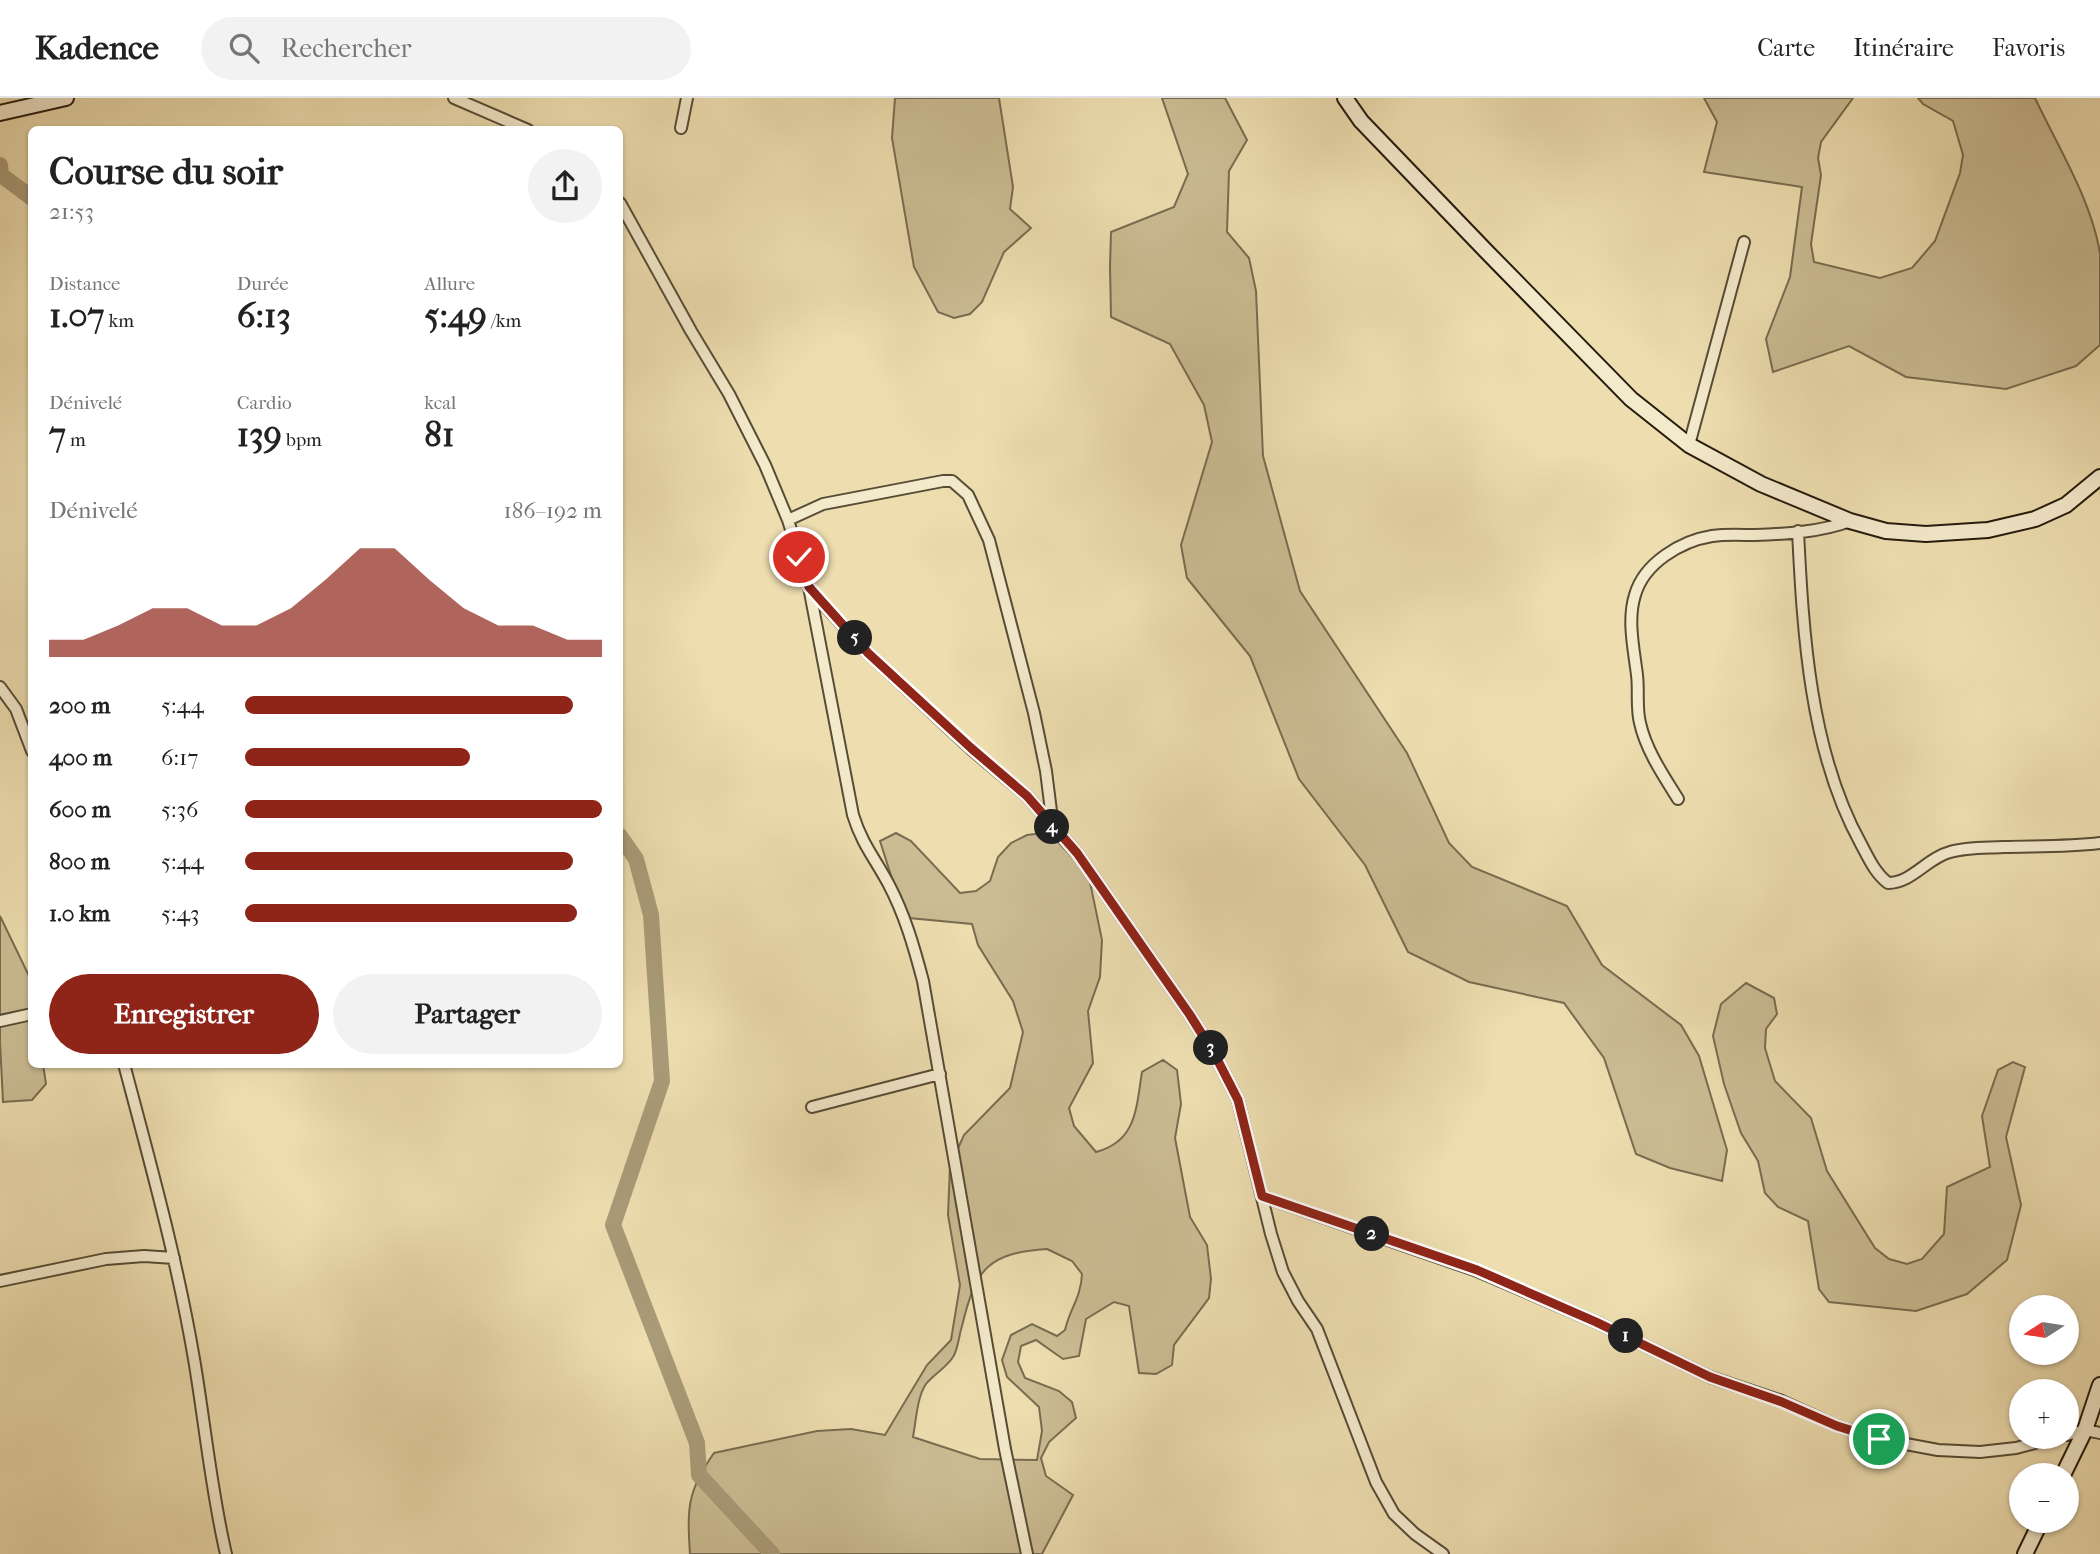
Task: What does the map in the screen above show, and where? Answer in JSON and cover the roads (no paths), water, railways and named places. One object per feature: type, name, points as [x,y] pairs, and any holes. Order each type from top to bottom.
[{"type":"street","points":[[0,113],[66,98]]},
{"type":"street","points":[[454,98],[519,126]]},
{"type":"street","points":[[681,128],[687,98]]},
{"type":"street","points":[[1345,98],[1361,121],[1609,377],[1658,422],[1689,445],[1761,484],[1850,521],[1886,531],[1906,533],[1988,530],[2015,525],[2052,513],[2100,477]]},
{"type":"street","points":[[623,207],[729,394],[765,465],[788,520],[809,587],[853,814],[861,839],[887,881],[912,937],[928,1005],[1005,1449],[1027,1554]]},
{"type":"street","points":[[1689,445],[1744,242]]},
{"type":"street","points":[[788,520],[823,505],[943,481],[952,481],[968,495],[989,540],[1002,584],[1013,638],[1034,713],[1046,771],[1053,828]]},
{"type":"street","points":[[1678,799],[1655,762],[1640,724],[1632,632],[1635,595],[1645,576],[1665,555],[1684,544],[1712,536],[1798,531],[1837,526],[1850,521]]},
{"type":"street","points":[[1798,531],[1806,654],[1831,776],[1848,821],[1877,874],[1888,883],[1896,883],[1929,861],[1958,850],[2100,843]]},
{"type":"street","points":[[809,587],[868,653],[1027,796],[1077,853],[1190,1015],[1215,1055],[1238,1100],[1283,1272],[1317,1329],[1376,1482],[1394,1514],[1415,1534],[1443,1554]]},
{"type":"street","points":[[0,687],[16,709],[28,740]]},
{"type":"street","points":[[0,1021],[28,1015]]},
{"type":"street","points":[[125,1068],[174,1258],[194,1359],[226,1554]]},
{"type":"street","points":[[812,1107],[940,1074]]},
{"type":"street","points":[[1262,1196],[1477,1270],[1596,1322],[1710,1377],[1782,1402],[1837,1426],[1879,1439],[1938,1451],[1980,1452],[2009,1449]]},
{"type":"street","points":[[0,1281],[106,1259],[144,1256],[174,1258]]},
{"type":"street","points":[[2069,1463],[2085,1430],[2100,1385]]},
{"type":"street","points":[[2079,1432],[2100,1433]]},
{"type":"street","points":[[2025,1554],[2035,1533]]},
{"type":"waterway","points":[[0,165],[1,175],[28,195]]},
{"type":"waterway","points":[[623,840],[636,859],[651,915],[662,1081],[613,1225],[697,1443],[699,1475],[772,1554]]}]
